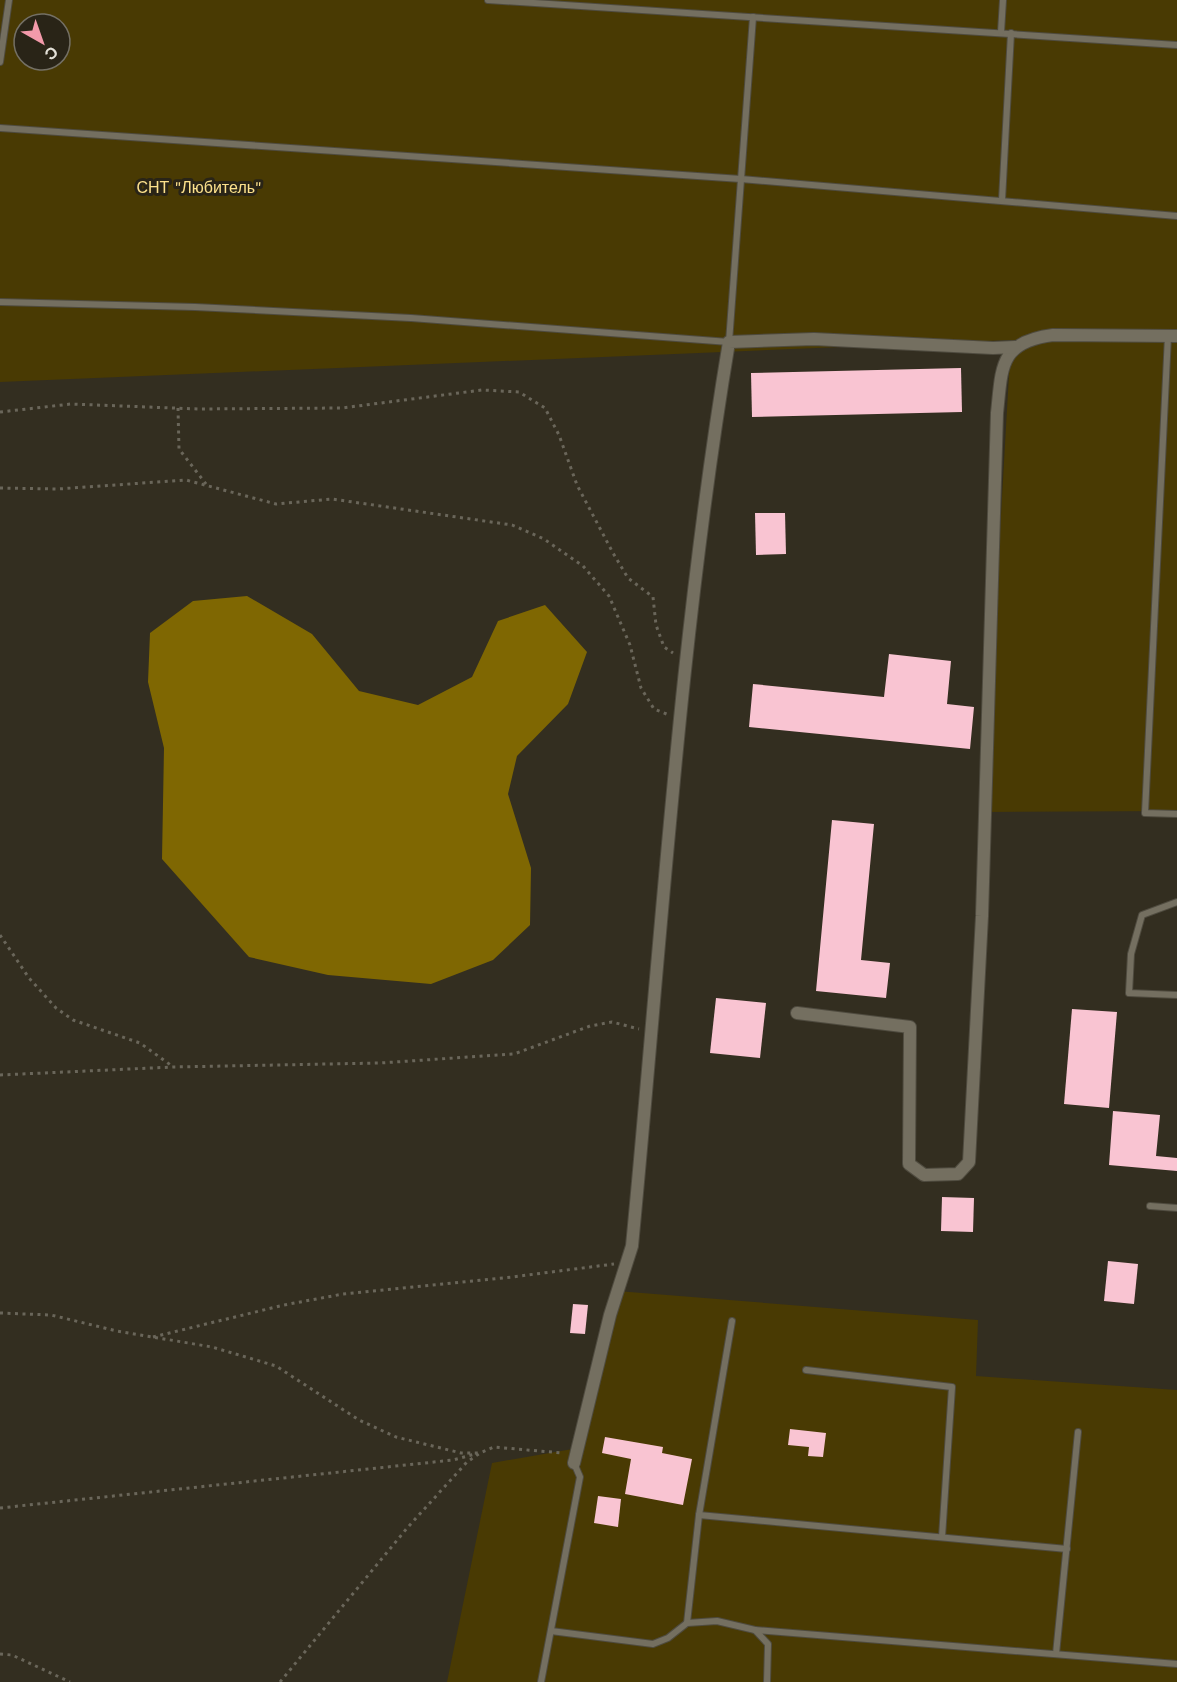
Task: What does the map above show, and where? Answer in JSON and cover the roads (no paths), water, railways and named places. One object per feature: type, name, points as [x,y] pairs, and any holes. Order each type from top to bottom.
[{"type":"street","points":[[575,1459],[610,1315],[628,1262],[633,1235],[688,661],[712,445],[729,342],[814,339],[993,348],[1015,346],[1033,338],[1053,335],[1172,336]]},
{"type":"street","points":[[797,1013],[910,1027],[909,1164],[924,1174],[958,1174],[969,1162],[982,916],[997,413],[1003,363],[1015,346]]},
{"type":"lane","points":[[0,62],[9,0]]},
{"type":"lane","points":[[489,0],[1177,45]]},
{"type":"lane","points":[[1000,32],[1003,0]]},
{"type":"lane","points":[[0,302],[195,307],[411,318],[729,342],[753,17]]},
{"type":"lane","points":[[1002,200],[1011,33]]},
{"type":"lane","points":[[0,128],[741,179],[1177,216]]},
{"type":"lane","points":[[1172,336],[1145,813],[1177,814]]},
{"type":"lane","points":[[1177,902],[1142,915],[1131,954],[1129,993],[1177,995]]},
{"type":"lane","points":[[1150,1206],[1177,1208]]},
{"type":"lane","points":[[687,1623],[699,1515],[732,1321]]},
{"type":"lane","points":[[806,1370],[952,1386],[942,1537]]},
{"type":"lane","points":[[1056,1654],[1078,1432]]},
{"type":"lane","points":[[541,1682],[580,1477],[575,1459]]},
{"type":"lane","points":[[699,1515],[1067,1549]]},
{"type":"lane","points":[[551,1631],[653,1644],[668,1638],[687,1623],[717,1621],[755,1630],[1177,1664]]},
{"type":"lane","points":[[755,1630],[768,1644],[767,1682]]},
{"type":"park label","name":"СНТ \"Любитель\"","points":[[199,187]]}]
